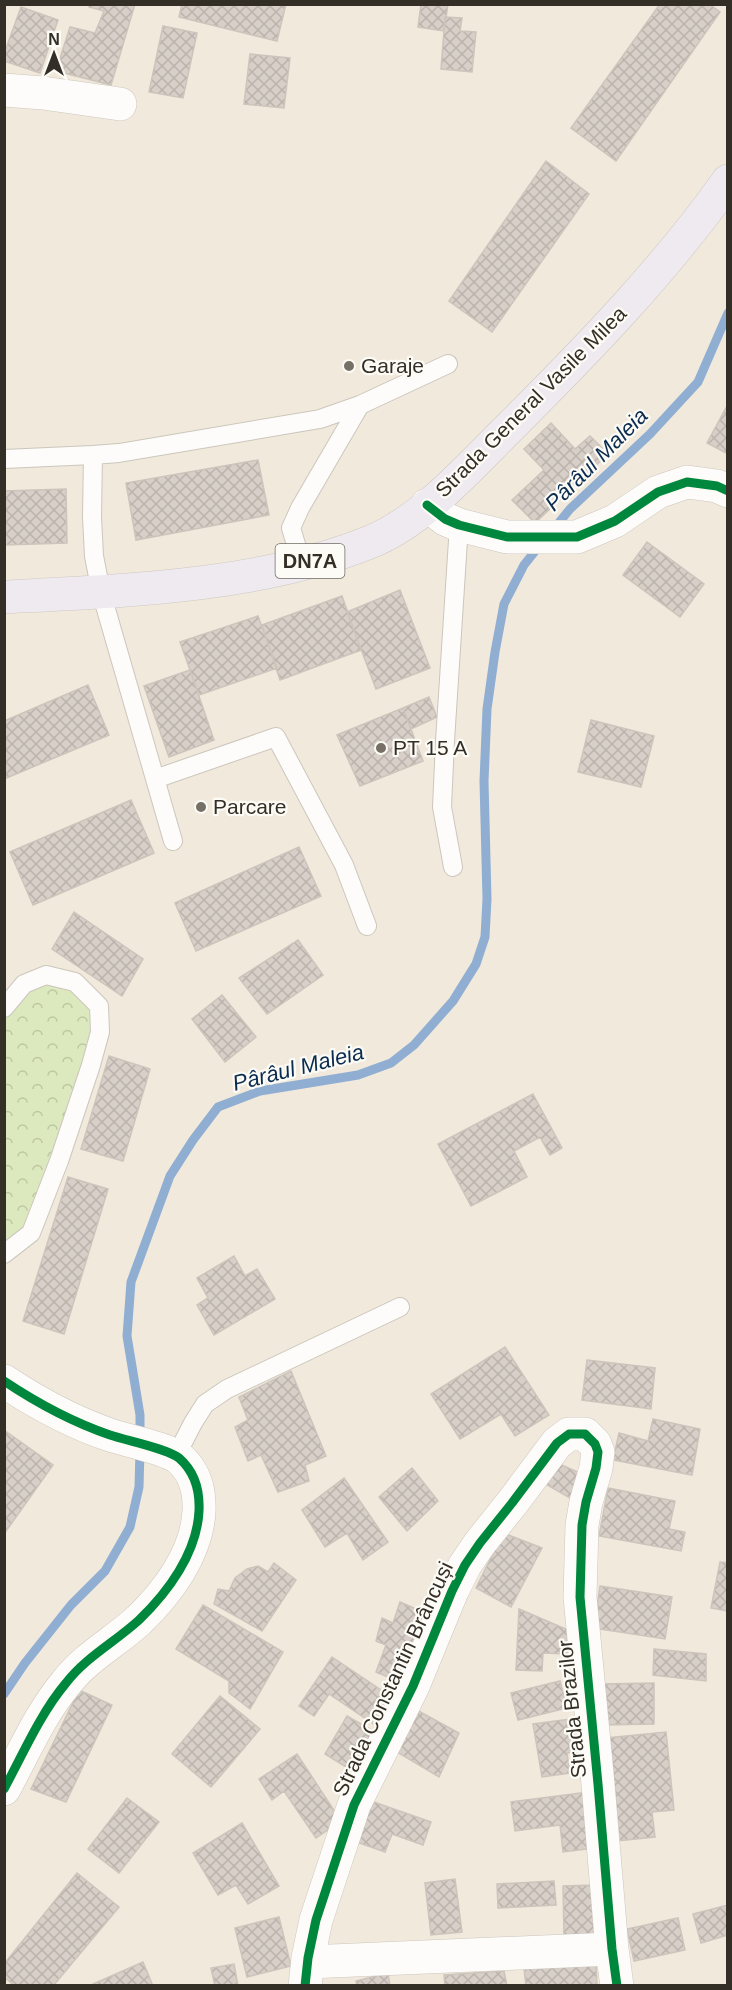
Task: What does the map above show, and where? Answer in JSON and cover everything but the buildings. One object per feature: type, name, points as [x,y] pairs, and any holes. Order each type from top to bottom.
[{"type":"main road","name":"Strada General Vasile Milea","points":[[4,597],[100,592],[232,578],[302,564],[371,542],[398,527],[462,475],[554,382],[634,298],[728,181]]},
{"type":"street","points":[[4,90],[120,104]]},
{"type":"street","points":[[427,505],[445,519],[459,525],[507,537],[577,537],[615,520],[658,492],[687,482],[717,486],[728,491]]},
{"type":"street","points":[[4,1381],[67,1418],[170,1454],[189,1467],[197,1486],[199,1502],[198,1523],[193,1543],[181,1567],[163,1594],[138,1621],[102,1649],[66,1683],[42,1718],[4,1789]]},
{"type":"street","name":"Strada Constantin Brâncuși","points":[[306,1974],[316,1920],[354,1804],[413,1686],[465,1565],[557,1443],[569,1434],[585,1434]]},
{"type":"street","name":"Strada Brazilor","points":[[585,1434],[595,1443],[598,1452],[582,1525],[579,1597],[617,1986]]},
{"type":"street","points":[[306,1974],[612,1949]]},
{"type":"lane","points":[[4,459],[119,453],[320,418],[360,405],[448,364]]},
{"type":"lane","points":[[302,564],[291,528],[300,508],[360,405]]},
{"type":"lane","points":[[93,455],[93,556],[100,592],[173,841]]},
{"type":"lane","points":[[453,867],[442,807],[459,525]]},
{"type":"lane","points":[[155,779],[276,737],[344,865],[367,926]]},
{"type":"lane","points":[[4,1008],[24,984],[46,975],[75,981],[99,1006],[100,1032],[91,1065],[31,1233],[4,1254]]},
{"type":"lane","points":[[170,1454],[205,1404],[227,1389],[400,1307]]},
{"type":"green space","points":[[46,980],[74,988],[95,1010],[94,1038],[27,1230],[5,1249],[5,1018],[27,991]]},
{"type":"waterway","name":"Pârâul Maleia","points":[[553,530],[570,509],[650,434],[698,382],[728,313]]},
{"type":"waterway","name":"Pârâul Maleia","points":[[140,1437],[140,1415],[127,1336],[131,1282],[170,1176],[193,1140],[218,1107],[260,1091],[358,1075],[391,1063],[414,1045],[453,1001],[476,964],[485,937],[487,899],[484,781],[487,709],[495,652],[504,604],[524,565],[540,545]]},
{"type":"waterway","name":"Pârâul Maleia","points":[[4,1694],[25,1663],[71,1605],[105,1571],[130,1527],[139,1487],[140,1450]]},
{"type":"cycle path","points":[[427,505],[445,519],[459,525],[507,537],[577,537],[615,521],[658,492],[687,482],[717,486],[728,491]]},
{"type":"cycle path","points":[[4,1381],[68,1418],[110,1435],[173,1454],[193,1475],[199,1503],[193,1542],[179,1571],[139,1620],[82,1665],[66,1683],[40,1721],[4,1789]]},
{"type":"cycle path","points":[[305,1986],[316,1920],[354,1805],[413,1686],[452,1591],[465,1565],[480,1543],[557,1443],[569,1434],[585,1434],[595,1444],[598,1452],[582,1525],[580,1597],[617,1986]]},
{"type":"place","name":"Garaje","points":[[349,366]]},
{"type":"place","name":"PT 15 A","points":[[381,748]]},
{"type":"place","name":"Parcare","points":[[201,807]]}]
